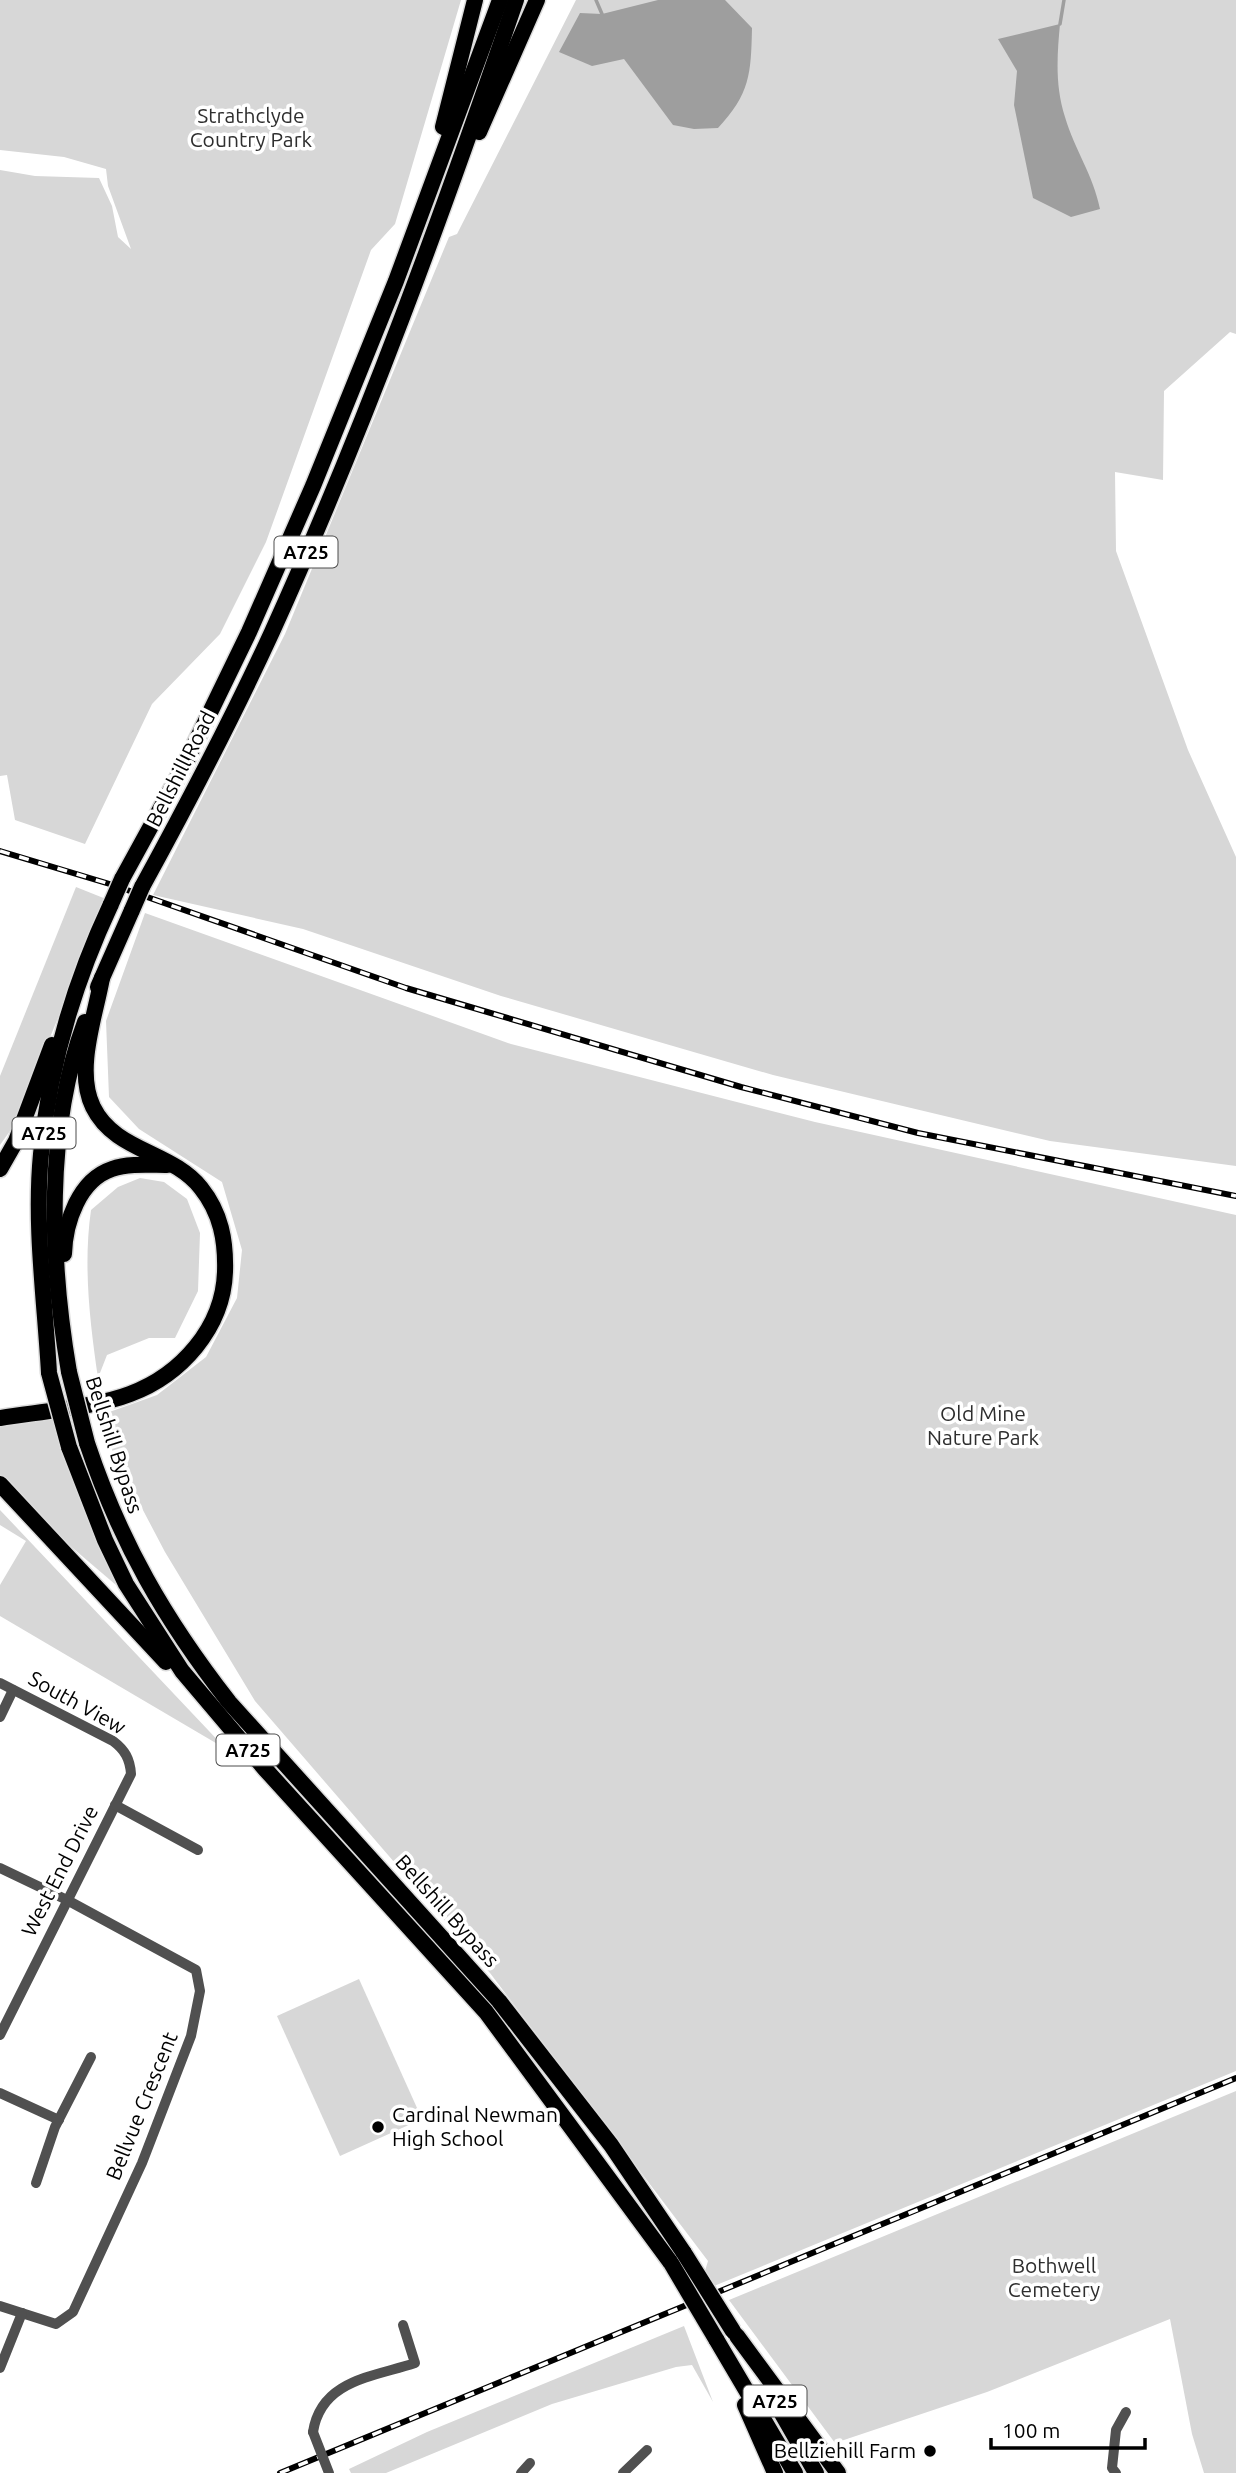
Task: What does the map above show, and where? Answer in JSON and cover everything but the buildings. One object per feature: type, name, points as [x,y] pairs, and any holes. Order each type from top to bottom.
[{"type":"highway","name":"A725","points":[[418,217],[475,0]]},
{"type":"highway","name":"A725","points":[[418,217],[500,0]]},
{"type":"highway","name":"A725","points":[[444,205],[516,0]]},
{"type":"highway","name":"A725","points":[[444,205],[537,0]]},
{"type":"highway","name":"Bellshill Road","points":[[69,1372],[61,1326],[54,1232],[57,1156],[67,1089],[82,1031],[142,887],[232,718],[272,631],[341,469],[444,205]]},
{"type":"highway","name":"Bellshill Road","points":[[49,1373],[40,1212],[41,1156],[59,1045],[87,957],[122,879],[185,764],[249,632],[313,486],[396,282],[418,217]]},
{"type":"highway","points":[[0,1169],[16,1141],[87,957]]},
{"type":"highway","points":[[0,1418],[127,1396],[166,1376],[201,1342],[218,1311],[225,1283],[223,1232],[200,1186],[173,1165],[111,1131],[94,1109],[86,1090],[84,1070],[102,978]]},
{"type":"highway","points":[[61,1326],[64,1235],[83,1190],[98,1176],[112,1169],[173,1165]]},
{"type":"highway","name":"Bellshill Bypass","points":[[69,1372],[102,1489],[144,1580],[203,1669],[229,1702],[499,2001],[611,2145],[677,2258],[716,2339],[795,2473]]},
{"type":"highway","name":"Bellshill Bypass","points":[[49,1373],[69,1447],[105,1541],[126,1584],[153,1629],[214,1712],[486,2012],[735,2333],[816,2473]]},
{"type":"highway","points":[[0,1484],[214,1712]]},
{"type":"highway","points":[[735,2333],[838,2473]]},
{"type":"highway","points":[[716,2339],[775,2473]]},
{"type":"street","name":"South View","points":[[0,1683],[113,1741],[122,1748],[130,1762]]},
{"type":"street","points":[[0,1717],[13,1690]]},
{"type":"street","name":"West End Drive","points":[[0,2035],[131,1774],[130,1762]]},
{"type":"street","points":[[115,1805],[198,1850]]},
{"type":"street","points":[[0,1868],[67,1900]]},
{"type":"street","name":"Bellvue Crescent","points":[[0,2306],[55,2324],[73,2312],[142,2163],[191,2036],[200,1992],[196,1970],[67,1900]]},
{"type":"street","points":[[36,2183],[59,2120],[91,2057]]},
{"type":"street","points":[[0,2093],[59,2120]]},
{"type":"street","points":[[0,2368],[22,2313]]},
{"type":"street","points":[[329,2473],[313,2432],[316,2414],[337,2389],[415,2363],[403,2325]]},
{"type":"street","points":[[1116,2473],[1112,2468],[1116,2430],[1126,2412]]},
{"type":"street","points":[[623,2473],[647,2450]]},
{"type":"street","points":[[521,2473],[530,2463]]},
{"type":"green space","name":"Strathclyde Country Park","points":[[0,0],[461,0],[395,224],[371,250],[266,542],[220,634],[152,704],[85,844],[15,820],[7,775],[0,776],[0,170],[35,176],[99,178],[112,206],[118,237],[131,249],[108,186],[106,169],[64,157],[0,150]]},
{"type":"green space","points":[[576,0],[1236,0],[1236,334],[1230,332],[1164,391],[1163,480],[1115,472],[1116,551],[1188,750],[1236,857],[1236,1166],[1050,1141],[773,1075],[501,996],[303,929],[153,895],[285,634],[449,237],[457,234]]},
{"type":"green space","points":[[76,887],[106,899],[15,1124],[0,1145],[0,1076]]},
{"type":"green space","name":"Old Mine Nature Park","points":[[145,913],[511,1044],[815,1122],[1236,1215],[1236,2071],[714,2286],[705,2271],[708,2261],[490,1973],[255,1701],[165,1552],[113,1453],[101,1415],[157,1395],[206,1357],[237,1298],[242,1250],[222,1182],[139,1129],[109,1097],[106,1021]]},
{"type":"green space","points":[[140,1178],[164,1182],[187,1199],[200,1233],[198,1291],[175,1338],[149,1338],[107,1355],[98,1378],[88,1273],[91,1210],[118,1187]]},
{"type":"green space","points":[[53,1407],[116,1585],[0,1486],[0,1426]]},
{"type":"green space","points":[[0,1510],[226,1749],[0,1616],[0,1585],[26,1541],[0,1525]]},
{"type":"green space","points":[[359,1979],[422,2119],[340,2156],[277,2016]]},
{"type":"green space","name":"Bothwell Cemetery","points":[[1236,2091],[1236,2473],[1204,2473],[1192,2434],[1170,2319],[987,2392],[835,2443],[729,2300]]},
{"type":"green space","points":[[684,2326],[713,2402],[692,2365],[676,2367],[552,2404],[386,2473],[351,2473],[349,2469],[427,2432]]},
{"type":"shaded area","points":[[658,0],[725,0],[752,28],[751,58],[743,94],[718,128],[694,129],[673,125],[624,59],[592,66],[559,52],[580,13],[602,14]]},
{"type":"shaded area","points":[[1060,24],[1058,71],[1062,105],[1100,209],[1071,217],[1033,198],[1014,105],[1017,71],[998,39]]},
{"type":"waterway","points":[[596,0],[602,14]]},
{"type":"waterway","points":[[1060,24],[1064,0]]},
{"type":"railway","points":[[0,851],[113,885],[406,988],[741,1087],[918,1133],[1236,1196]]},
{"type":"railway","points":[[280,2473],[1236,2078]]},
{"type":"place","name":"Cardinal Newman High School","points":[[378,2127]]},
{"type":"place","name":"Bellziehill Farm","points":[[930,2451]]}]
